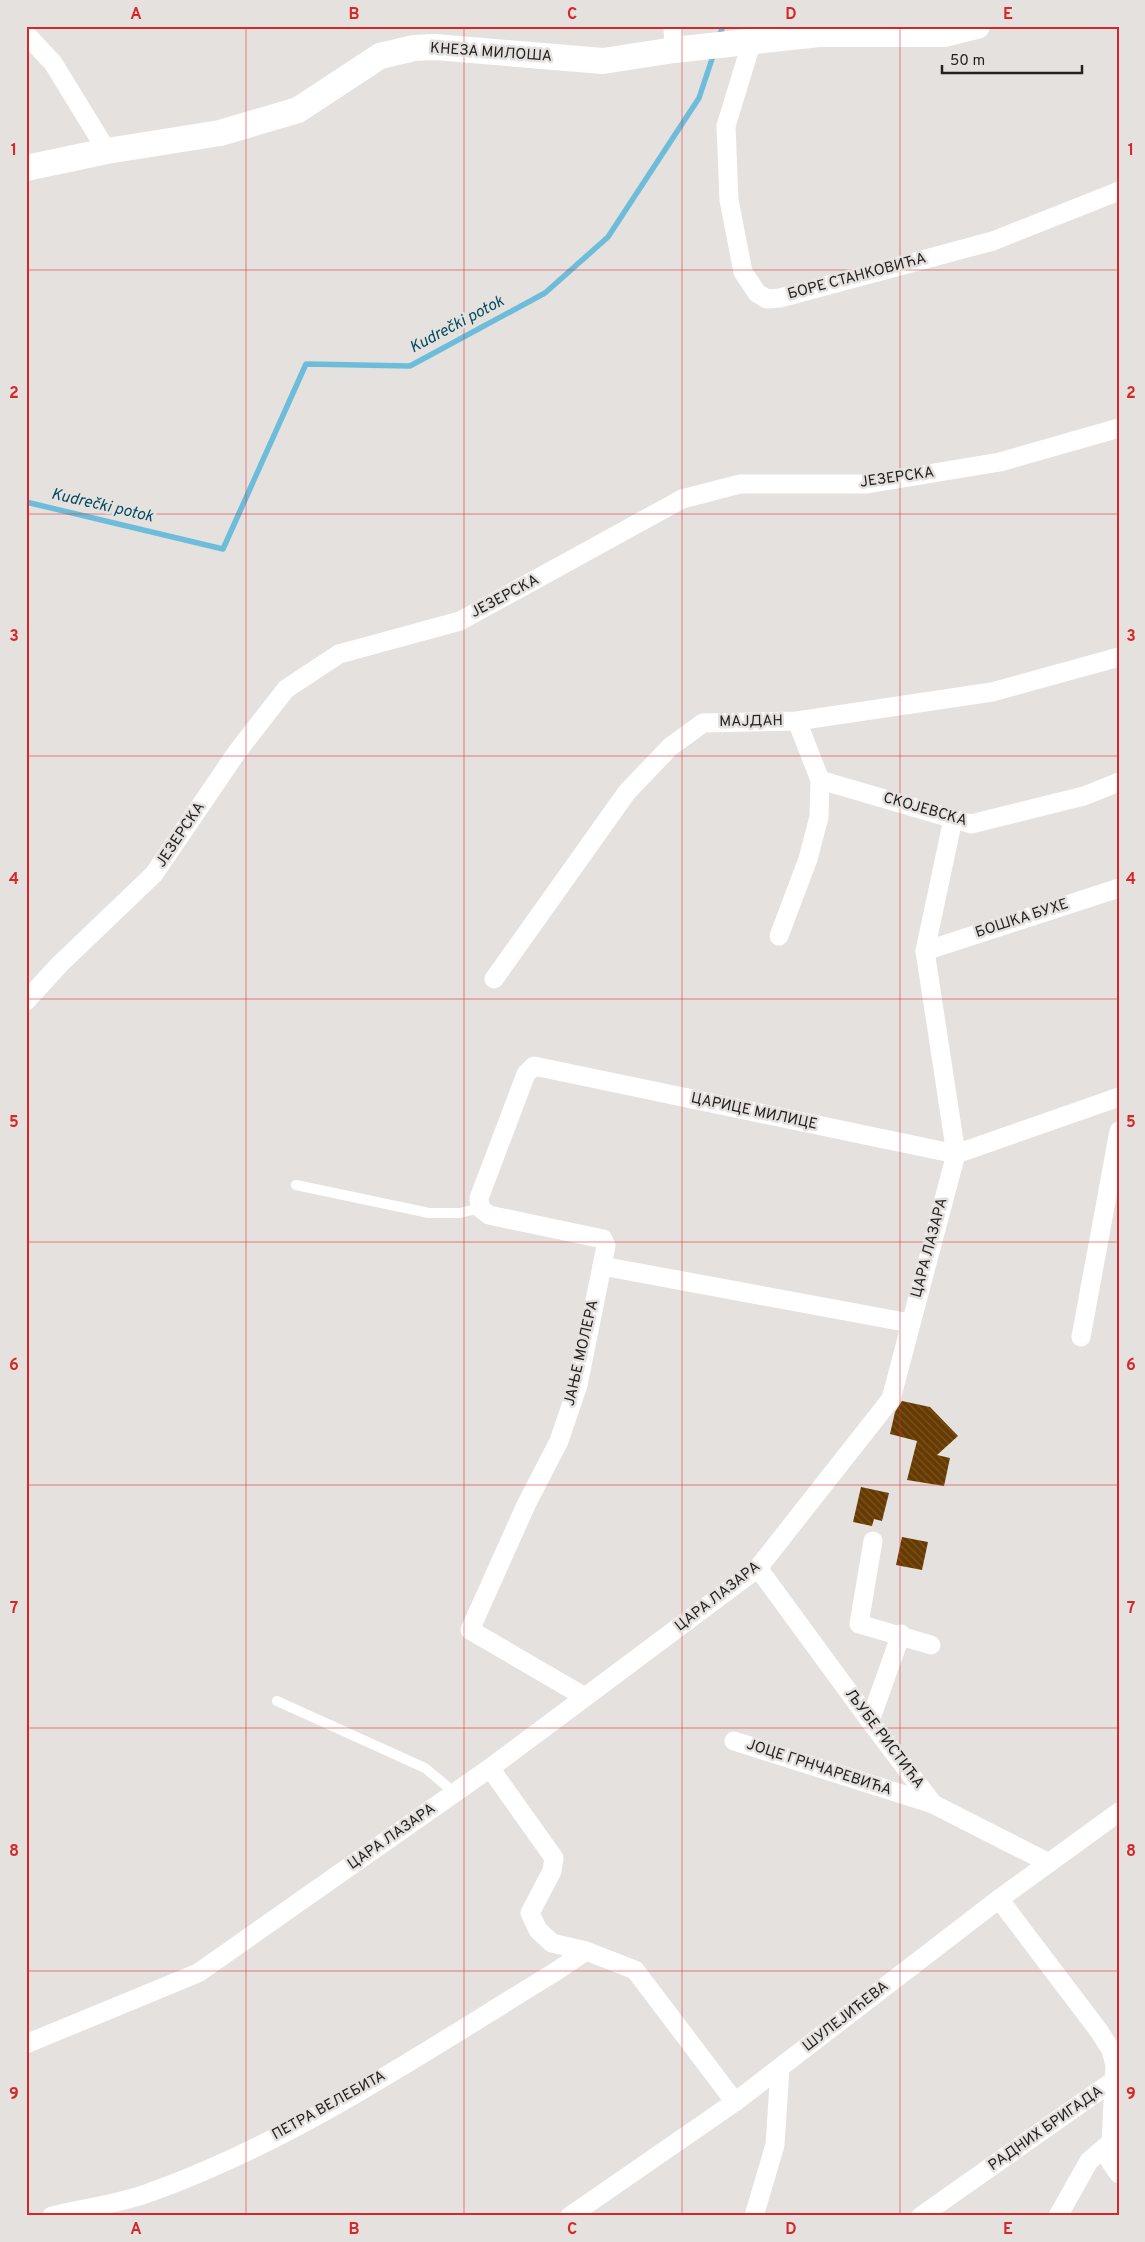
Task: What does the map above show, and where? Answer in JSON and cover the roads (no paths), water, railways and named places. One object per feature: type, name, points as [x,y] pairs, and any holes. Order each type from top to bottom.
[{"type":"street","name":"КНЕЗА МИЛОША","points":[[26,168],[107,151],[220,133],[298,110],[380,56],[414,48],[435,47],[603,61],[673,38],[703,47],[819,34],[945,34],[977,26]]},
{"type":"street","points":[[26,34],[53,63],[107,151]]},
{"type":"street","name":"БОРЕ СТАНКОВИЋА","points":[[741,42],[726,126],[729,200],[742,272],[757,293],[767,299],[780,298],[993,241],[1119,191]]},
{"type":"street","name":"ЈЕЗЕРСКА","points":[[26,1001],[60,964],[154,874],[237,752],[286,689],[339,654],[460,621],[682,499],[740,484],[877,482],[1000,462],[1119,428]]},
{"type":"street","name":"МАЈДАН","points":[[496,976],[627,792],[670,747],[703,723],[797,720],[992,692],[1119,657]]},
{"type":"street","points":[[780,936],[808,858],[819,817],[820,780],[797,720]]},
{"type":"street","name":"СКОЈЕВСКА","points":[[820,780],[970,824],[1084,796],[1119,782]]},
{"type":"street","name":"ЦАРА ЛАЗАРА","points":[[26,2044],[198,1973],[490,1768],[758,1568],[891,1398],[956,1154],[925,951],[953,818]]},
{"type":"street","name":"БОШКА БУХЕ","points":[[925,951],[1119,888]]},
{"type":"street","name":"ЦАРИЦЕ МИЛИЦЕ","points":[[480,1208],[479,1198],[526,1074],[534,1066],[956,1154]]},
{"type":"street","points":[[956,1154],[1119,1097]]},
{"type":"street","points":[[1081,1337],[1119,1131]]},
{"type":"street","points":[[480,1208],[490,1215],[603,1240],[606,1246],[602,1266],[910,1323]]},
{"type":"street","name":"ЈАЊЕ МОЛЕРА","points":[[585,1697],[470,1630],[526,1506],[559,1441],[578,1386],[602,1266]]},
{"type":"street","points":[[873,1541],[859,1624],[900,1634],[931,1645]]},
{"type":"street","name":"ЉУБЕ РИСТИЋА","points":[[758,1568],[933,1804],[1049,1863]]},
{"type":"street","points":[[870,1721],[900,1634]]},
{"type":"street","name":"ЈОЦЕ ГРНЧАРЕВИЋА","points":[[734,1741],[933,1804]]},
{"type":"street","points":[[490,1768],[554,1858],[552,1870],[530,1913],[538,1930],[552,1943],[586,1951],[635,1970],[735,2102]]},
{"type":"street","name":"ШУЛЕЈИЋЕВА","points":[[570,2216],[735,2102],[999,1899],[1119,1812]]},
{"type":"street","name":"РАДНИХ БРИГАДА","points":[[921,2216],[1114,2081],[1115,2065],[1111,2050],[1099,2031],[999,1899]]},
{"type":"street","name":"ПЕТРА ВЕЛЕБИТА","points":[[52,2216],[149,2193],[212,2168],[316,2117],[555,1972],[586,1951]]},
{"type":"street","points":[[754,2216],[774,2146],[780,2068]]},
{"type":"street","points":[[1114,2081],[1110,2161],[1119,2174]]},
{"type":"street","points":[[1058,2216],[1089,2161],[1110,2143]]},
{"type":"lane","points":[[296,1185],[429,1213],[460,1213],[480,1208]]},
{"type":"lane","points":[[277,1700],[425,1768],[455,1793]]},
{"type":"waterway","name":"Kudrečki potok","points":[[719,37],[723,26]]},
{"type":"waterway","name":"Kudrečki potok","points":[[26,502],[223,549],[306,364],[410,366],[545,293],[608,237],[699,98],[714,53]]}]
